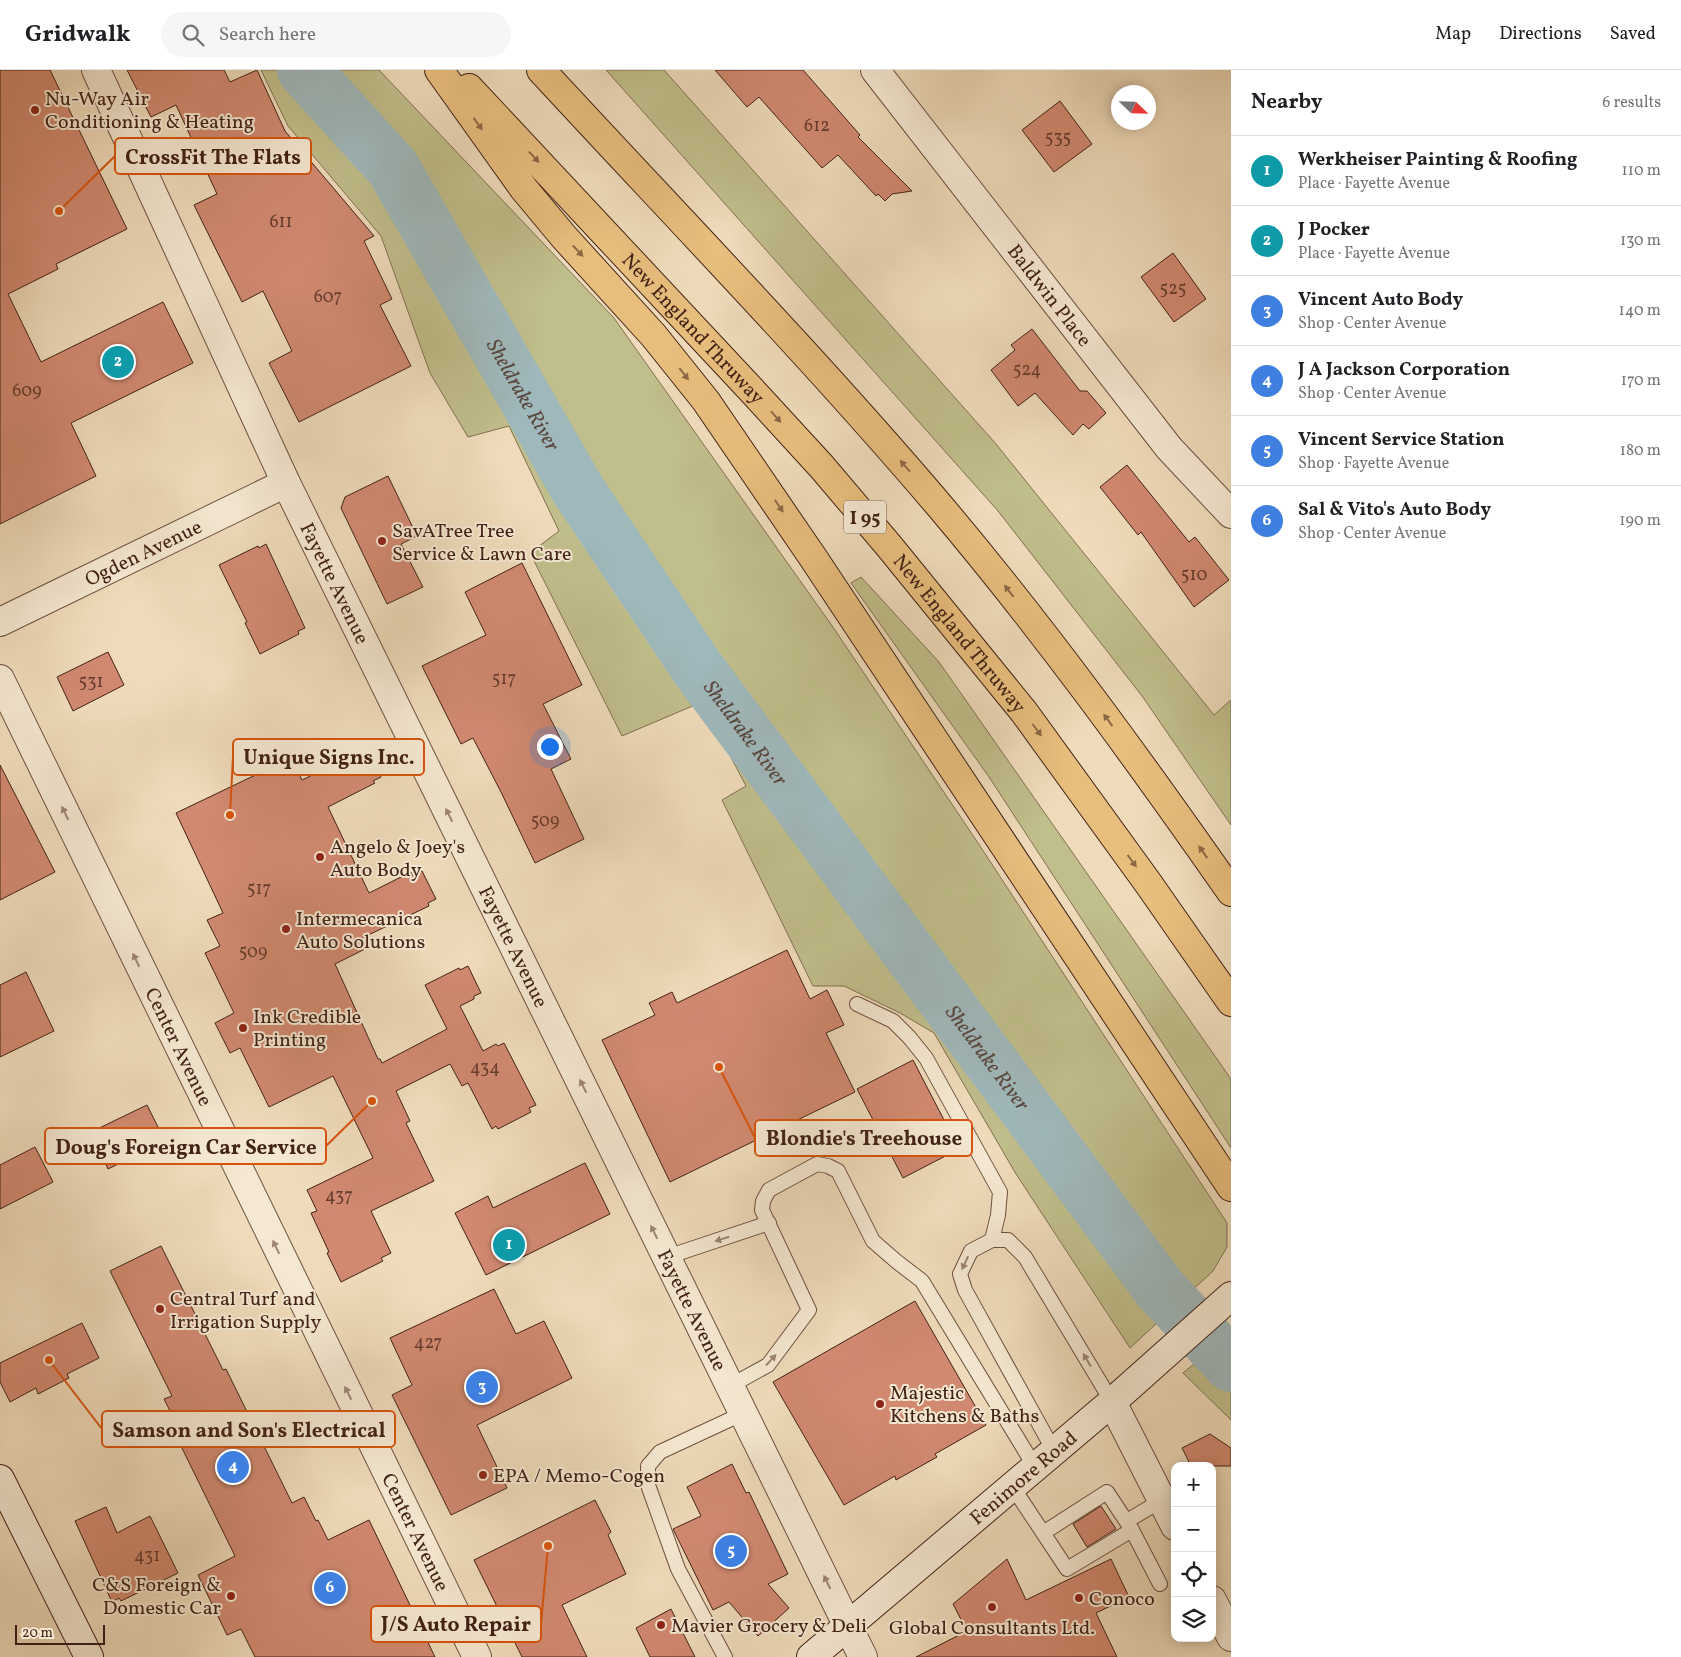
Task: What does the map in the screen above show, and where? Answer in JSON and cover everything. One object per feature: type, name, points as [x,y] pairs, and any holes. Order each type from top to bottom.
[{"type":"highway","points":[[439,70],[524,189],[564,237],[654,336],[711,409],[809,551],[1231,1187]]},
{"type":"highway","name":"New England Thruway","points":[[453,70],[822,467],[889,546],[1030,720],[1231,1002]]},
{"type":"highway","points":[[541,70],[793,341],[938,504],[1074,674],[1231,892]]},
{"type":"street","name":"Fayette Avenue","points":[[96,70],[286,483],[863,1657]]},
{"type":"street","name":"Baldwin Place","points":[[875,70],[1168,448],[1231,514]]},
{"type":"street","name":"Ogden Avenue","points":[[0,622],[286,483]]},
{"type":"street","name":"Center Avenue","points":[[0,679],[477,1657]]},
{"type":"street","name":"Fenimore Road","points":[[811,1657],[1112,1402],[1224,1301]]},
{"type":"street","points":[[1112,1402],[1171,1518]]},
{"type":"street","points":[[0,1479],[88,1657]]},
{"type":"street","points":[[1216,1608],[1231,1637]]},
{"type":"lane","points":[[857,1004],[893,1022],[909,1037],[926,1058],[1000,1192],[998,1215],[992,1240]]},
{"type":"lane","points":[[730,1386],[768,1365],[809,1310],[762,1210],[762,1201],[769,1190],[816,1164],[828,1166],[838,1171],[873,1241],[922,1281],[1045,1459]]},
{"type":"lane","points":[[667,1257],[769,1223]]},
{"type":"lane","points":[[1045,1459],[965,1290],[960,1274],[971,1251],[992,1240],[1008,1240],[1025,1257],[1112,1402]]},
{"type":"lane","points":[[725,1657],[678,1569],[648,1485],[648,1466],[660,1452],[744,1413]]},
{"type":"lane","points":[[1012,1486],[1066,1569],[1129,1526],[1162,1500]]},
{"type":"lane","points":[[1043,1533],[1107,1492],[1129,1526],[1160,1584]]},
{"type":"shaded area","points":[[261,70],[379,70],[614,318],[835,630],[976,840],[1227,1223],[1227,1247],[1213,1271],[1130,1348],[1016,1174],[934,1033],[900,1013],[844,986],[813,986],[722,800],[746,786],[702,702],[622,736],[530,553],[559,531],[509,426],[468,437],[430,373],[381,236],[288,126]]},
{"type":"shaded area","points":[[606,70],[664,70],[996,444],[1214,715],[1231,700],[1231,825],[1142,696],[998,511]]},
{"type":"shaded area","points":[[861,577],[939,662],[1231,1079],[1231,1148],[989,777],[851,583]]},
{"type":"shaded area","points":[[1231,1333],[1231,1420],[1183,1373]]},
{"type":"building","points":[[0,70],[50,70],[127,229],[56,264],[58,269],[8,294],[41,362],[163,302],[193,363],[71,423],[96,476],[0,524]]},
{"type":"building","points":[[127,70],[224,70],[230,82],[257,70],[285,131],[374,236],[364,241],[392,299],[380,305],[411,366],[299,422],[269,363],[292,351],[263,291],[242,302],[194,205],[217,194],[176,105],[151,117]]},
{"type":"building","points":[[715,70],[803,70],[860,135],[858,137],[912,191],[892,194],[885,201],[878,194],[876,196],[838,155],[822,168],[759,97],[747,107]]},
{"type":"building","points":[[1060,101],[1092,144],[1054,172],[1022,130]]},
{"type":"building","points":[[1173,253],[1206,299],[1174,322],[1141,277]]},
{"type":"building","points":[[1032,329],[1080,391],[1087,391],[1106,413],[1089,429],[1083,424],[1073,435],[1035,393],[1018,406],[991,370],[1015,350],[1011,345]]},
{"type":"building","points":[[1127,465],[1189,542],[1195,537],[1229,580],[1194,607],[1141,532],[1138,535],[1100,487]]},
{"type":"building","name":"SavATree Tree Service & Lawn Care","points":[[388,476],[417,536],[401,544],[423,587],[387,604],[341,508],[345,497]]},
{"type":"building","points":[[266,544],[305,628],[298,631],[299,634],[260,654],[245,623],[247,622],[219,565]]},
{"type":"building","points":[[522,563],[582,685],[543,704],[571,759],[551,769],[584,839],[535,863],[473,738],[461,744],[422,666],[486,635],[465,592]]},
{"type":"building","points":[[108,652],[124,685],[73,711],[57,677]]},
{"type":"building","points":[[368,750],[381,777],[373,781],[375,783],[328,807],[369,893],[411,872],[412,875],[422,871],[436,899],[428,903],[429,906],[362,938],[367,948],[335,964],[378,1059],[382,1063],[447,1029],[425,985],[459,968],[460,970],[468,966],[481,993],[460,1006],[483,1051],[496,1044],[498,1046],[504,1043],[536,1105],[529,1108],[531,1112],[498,1129],[496,1126],[492,1129],[468,1083],[462,1086],[450,1064],[396,1091],[410,1121],[406,1123],[434,1181],[371,1211],[391,1253],[381,1258],[383,1261],[341,1282],[311,1213],[317,1211],[307,1190],[373,1158],[333,1076],[269,1107],[240,1048],[230,1053],[215,1023],[234,1013],[205,953],[220,946],[207,920],[223,913],[176,813],[291,758],[302,780],[359,752],[360,754]]},
{"type":"building","points":[[0,765],[55,872],[0,900]]},
{"type":"building","points":[[787,950],[810,999],[827,990],[844,1025],[826,1033],[855,1092],[670,1182],[602,1040],[655,1015],[649,1003],[672,992],[677,1003]]},
{"type":"building","points":[[26,972],[54,1031],[0,1057],[0,985]]},
{"type":"building","points":[[913,1060],[959,1149],[903,1178],[857,1089]]},
{"type":"building","points":[[147,1105],[165,1141],[108,1169],[91,1132]]},
{"type":"building","points":[[35,1147],[53,1182],[0,1209],[0,1165]]},
{"type":"building","points":[[585,1163],[610,1214],[486,1275],[455,1213],[488,1196],[493,1208]]},
{"type":"building","points":[[161,1246],[223,1370],[226,1369],[292,1503],[304,1497],[328,1540],[369,1520],[435,1657],[255,1657],[241,1629],[227,1635],[198,1575],[235,1556],[177,1438],[182,1435],[164,1399],[172,1396],[110,1271]]},
{"type":"building","points":[[494,1289],[516,1334],[544,1321],[572,1378],[477,1425],[507,1488],[451,1515],[392,1395],[412,1385],[390,1338]]},
{"type":"building","name":"Majestic Kitchens & Baths","points":[[915,1301],[986,1425],[935,1454],[937,1457],[896,1480],[895,1476],[844,1505],[773,1382]]},
{"type":"building","points":[[82,1323],[99,1358],[67,1374],[69,1378],[38,1394],[36,1388],[10,1402],[0,1382],[0,1363]]},
{"type":"building","points":[[1210,1434],[1231,1448],[1231,1466],[1216,1466],[1216,1462],[1189,1462],[1182,1448]]},
{"type":"building","points":[[732,1464],[746,1493],[749,1492],[788,1574],[768,1584],[789,1608],[758,1636],[729,1602],[713,1610],[673,1529],[701,1516],[687,1487]]},
{"type":"building","points":[[595,1500],[611,1532],[608,1535],[626,1574],[562,1605],[587,1657],[522,1657],[474,1560]]},
{"type":"building","points":[[1101,1506],[1116,1529],[1087,1547],[1073,1524]]},
{"type":"building","points":[[106,1507],[117,1533],[150,1516],[178,1573],[121,1601],[119,1598],[112,1602],[75,1521]]},
{"type":"building","points":[[1007,1559],[1026,1600],[1111,1559],[1129,1597],[1096,1613],[1117,1657],[916,1657],[967,1631],[953,1604]]},
{"type":"building","name":"Mavier Grocery & Deli","points":[[671,1609],[695,1657],[650,1657],[636,1628]]},
{"type":"waterway","name":"Sheldrake River","points":[[304,70],[393,168],[578,490],[698,669],[1160,1289],[1231,1365]]},
{"type":"place","name":"Nu-Way Air Conditioning & Heating","points":[[35,110]]},
{"type":"place","name":"CrossFit The Flats","points":[[59,211]]},
{"type":"place","name":"J Pocker","points":[[118,362]]},
{"type":"place","name":"SavATree Tree Service & Lawn Care","points":[[382,541]]},
{"type":"place","name":"Unique Signs Inc.","points":[[230,815]]},
{"type":"place","name":"Angelo & Joey's Auto Body","points":[[320,857]]},
{"type":"place","name":"Intermecanica Auto Solutions","points":[[286,929]]},
{"type":"place","name":"Ink Credible Printing","points":[[243,1028]]},
{"type":"place","name":"Blondie's Treehouse","points":[[719,1067]]},
{"type":"place","name":"Doug's Foreign Car Service","points":[[372,1101]]},
{"type":"place","name":"Werkheiser Painting & Roofing","points":[[509,1245]]},
{"type":"place","name":"Central Turf and Irrigation Supply","points":[[160,1309]]},
{"type":"place","name":"Samson and Son's Electrical","points":[[49,1360]]},
{"type":"place","name":"Vincent Auto Body","points":[[482,1387]]},
{"type":"place","name":"Majestic Kitchens & Baths","points":[[880,1404]]},
{"type":"place","name":"J A Jackson Corporation","points":[[233,1467]]},
{"type":"place","name":"EPA / Memo-Cogen","points":[[483,1475]]},
{"type":"place","name":"J/S Auto Repair","points":[[548,1546]]},
{"type":"place","name":"Vincent Service Station","points":[[731,1551]]},
{"type":"place","name":"Sal & Vito's Auto Body","points":[[330,1588]]},
{"type":"place","name":"C&S Foreign & Domestic Car","points":[[231,1596]]},
{"type":"place","name":"Conoco","points":[[1079,1598]]},
{"type":"place","name":"Global Consultants Ltd.","points":[[992,1607]]},
{"type":"place","name":"Mavier Grocery & Deli","points":[[661,1625]]}]
